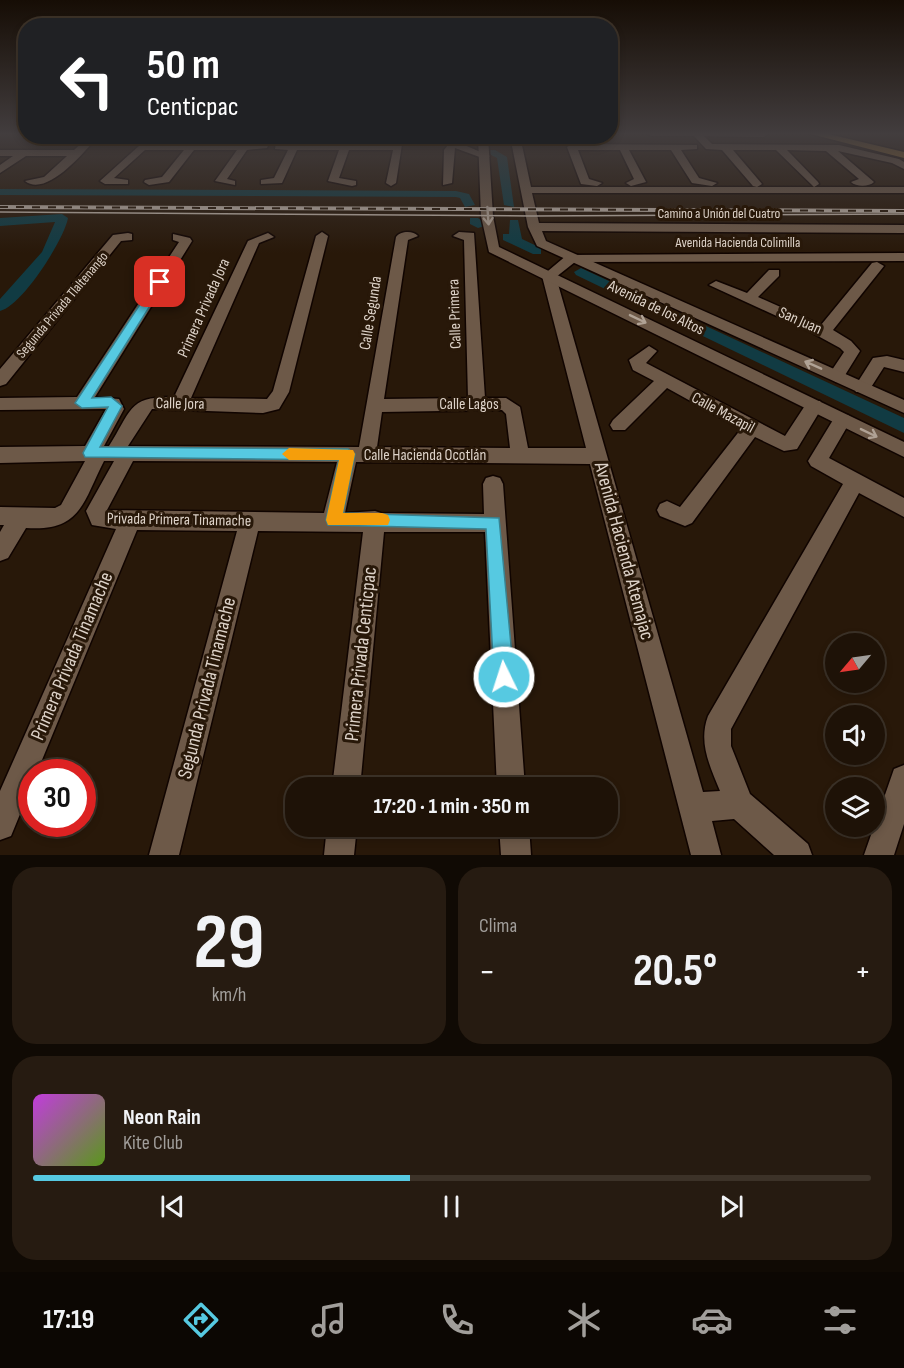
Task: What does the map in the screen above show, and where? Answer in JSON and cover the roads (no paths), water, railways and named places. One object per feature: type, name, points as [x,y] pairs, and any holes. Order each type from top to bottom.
[{"type":"street","points":[[30,181],[47,180],[55,173]]},
{"type":"street","points":[[114,173],[105,181],[124,182]]},
{"type":"street","points":[[149,182],[165,180],[171,173]]},
{"type":"street","points":[[226,173],[220,181],[231,183]]},
{"type":"street","points":[[265,182],[278,181],[282,173]]},
{"type":"street","points":[[336,173],[333,181],[352,183]]},
{"type":"street","points":[[391,183],[393,173]]},
{"type":"street","points":[[447,183],[448,173]]},
{"type":"street","name":"Avenida de los Altos","points":[[486,173],[491,246],[498,252],[904,450]]},
{"type":"street","name":"Avenida de los Altos","points":[[523,173],[539,240],[562,253],[904,407]]},
{"type":"street","points":[[582,173],[585,182],[597,183]]},
{"type":"street","points":[[631,183],[641,182],[636,173]]},
{"type":"street","points":[[691,173],[696,181],[712,183]]},
{"type":"street","points":[[747,173],[757,184]]},
{"type":"street","points":[[803,173],[814,184]]},
{"type":"street","points":[[856,182],[869,182],[858,173]]},
{"type":"street","points":[[526,190],[904,190]]},
{"type":"street","name":"Camino a Unión del Cuatro","points":[[534,227],[904,229]]},
{"type":"street","points":[[540,272],[562,253],[573,228]]},
{"type":"street","name":"Calle Jora","points":[[108,453],[142,406],[152,402],[263,407],[273,404],[281,393],[322,236]]},
{"type":"street","name":"Calle Segunda","points":[[376,406],[402,237],[412,236]]},
{"type":"street","name":"Calle Primera","points":[[459,236],[470,236],[477,402]]},
{"type":"street","name":"Segunda Privada Tlaltenango","points":[[0,380],[117,238],[128,237]]},
{"type":"street","points":[[82,403],[186,240],[177,237]]},
{"type":"street","name":"Primera Privada Jora","points":[[180,403],[254,241],[268,237]]},
{"type":"street","name":"Avenida Hacienda Colimilla","points":[[562,253],[904,257]]},
{"type":"street","points":[[824,331],[877,266]]},
{"type":"street","name":"Avenida Hacienda Atemajac","points":[[540,272],[598,456],[706,855]]},
{"type":"street","points":[[748,299],[774,273]]},
{"type":"street","name":"San Juan","points":[[716,285],[824,331],[852,349],[836,376]]},
{"type":"street","name":"Calle Mazapil","points":[[649,351],[636,363],[664,381],[788,445],[814,406]]},
{"type":"street","points":[[862,388],[879,362],[887,361],[904,366]]},
{"type":"street","points":[[620,425],[664,381]]},
{"type":"street","points":[[0,404],[111,402],[116,406],[108,453],[65,514],[52,520],[0,516]]},
{"type":"street","name":"Calle Lagos","points":[[376,406],[477,402],[506,404],[513,409],[520,455]]},
{"type":"street","points":[[333,520],[376,406]]},
{"type":"street","points":[[842,420],[818,460],[904,508]]},
{"type":"street","points":[[667,510],[680,518],[685,517],[752,428]]},
{"type":"street","name":"Calle Hacienda Ocotlán","points":[[0,455],[108,453],[598,456]]},
{"type":"street","name":"Privada Primera Tinamache","points":[[108,453],[96,514],[99,519],[494,523]]},
{"type":"street","points":[[797,855],[739,804],[717,746],[718,726],[855,481]]},
{"type":"street","points":[[493,484],[510,777]]},
{"type":"street","points":[[0,551],[22,516]]},
{"type":"street","name":"Primera Privada Centicpac","points":[[347,777],[375,520]]},
{"type":"street","name":"Primera Privada Tinamache","points":[[0,825],[130,521]]},
{"type":"street","name":"Segunda Privada Tinamache","points":[[164,855],[250,521]]},
{"type":"street","points":[[879,855],[904,779]]},
{"type":"street","points":[[693,808],[739,804]]},
{"type":"street","points":[[339,855],[341,837]]},
{"type":"street","points":[[515,837],[516,855]]},
{"type":"waterway","points":[[505,173],[510,205]]},
{"type":"waterway","points":[[0,192],[456,194],[465,196],[469,205]]},
{"type":"waterway","points":[[0,222],[62,218],[55,241],[38,266],[0,307]]},
{"type":"waterway","points":[[474,221],[482,225]]},
{"type":"waterway","points":[[514,223],[516,241]]},
{"type":"waterway","points":[[507,237],[537,251]]},
{"type":"waterway","points":[[581,272],[904,426]]},
{"type":"tram line","points":[[0,212],[532,216],[904,214]]},
{"type":"railway","points":[[0,207],[904,211]]}]
